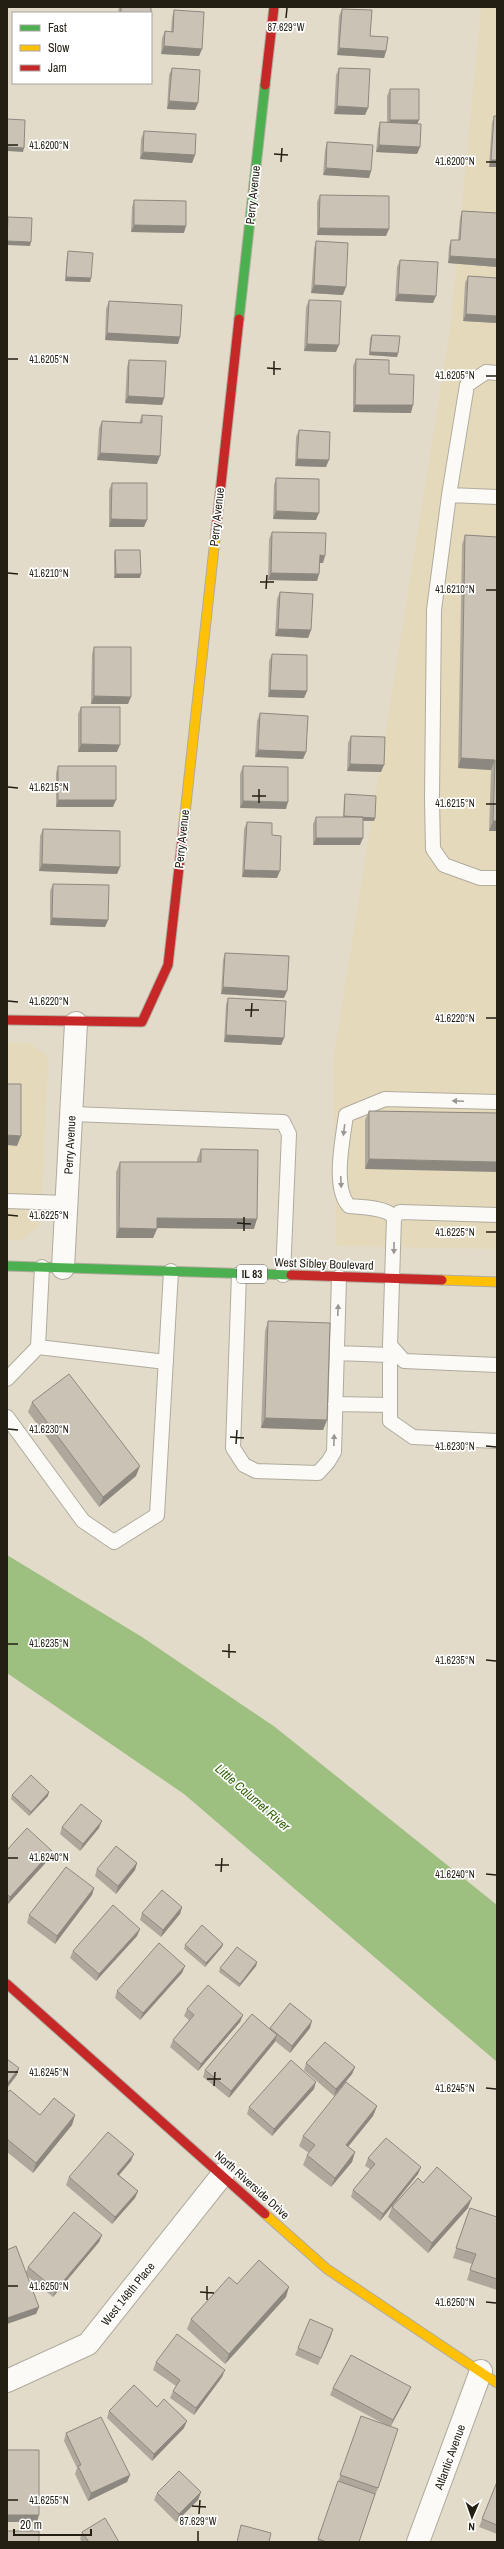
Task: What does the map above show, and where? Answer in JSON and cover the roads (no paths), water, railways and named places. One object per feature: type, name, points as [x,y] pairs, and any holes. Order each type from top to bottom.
[{"type":"street","name":"Perry Avenue","points":[[53,1267],[67,1203],[76,1023],[142,1022],[168,964],[274,7]]},
{"type":"street","points":[[7,1020],[76,1023]]},
{"type":"street","name":"West Sibley Boulevard","points":[[7,1266],[497,1282]]},
{"type":"street","name":"North Riverside Drive","points":[[7,1984],[223,2174],[327,2269],[489,2377]]},
{"type":"street","name":"West 148th Place","points":[[7,2381],[88,2344],[223,2174]]},
{"type":"street","name":"Atlantic Avenue","points":[[418,2542],[489,2377]]},
{"type":"lane","points":[[497,373],[486,372],[467,385],[449,495],[434,610],[432,799],[433,849],[444,865],[480,878],[497,878]]},
{"type":"lane","points":[[449,495],[497,497]]},
{"type":"lane","points":[[497,1102],[385,1099],[346,1115],[340,1163],[344,1201],[348,1206],[371,1208],[390,1213],[394,1217],[393,1278],[389,1350],[390,1420],[413,1437],[497,1441]]},
{"type":"lane","points":[[72,1114],[283,1122],[289,1134],[283,1275]]},
{"type":"lane","points":[[7,1201],[67,1203]]},
{"type":"lane","points":[[394,1217],[400,1212],[497,1214]]},
{"type":"lane","points":[[7,1379],[38,1348],[53,1267]]},
{"type":"lane","points":[[7,1417],[83,1521],[114,1542],[157,1515],[171,1271]]},
{"type":"lane","points":[[239,1274],[233,1448],[244,1465],[256,1471],[318,1473],[328,1462],[334,1452],[339,1277]]},
{"type":"lane","points":[[38,1348],[166,1362]]},
{"type":"lane","points":[[337,1353],[389,1350],[404,1361],[497,1365]]},
{"type":"lane","points":[[335,1404],[389,1405]]},
{"type":"water","name":"Little Calumet River","points":[[7,1555],[142,1637],[275,1727],[497,1905],[497,2062],[184,1794],[7,1673]]}]
